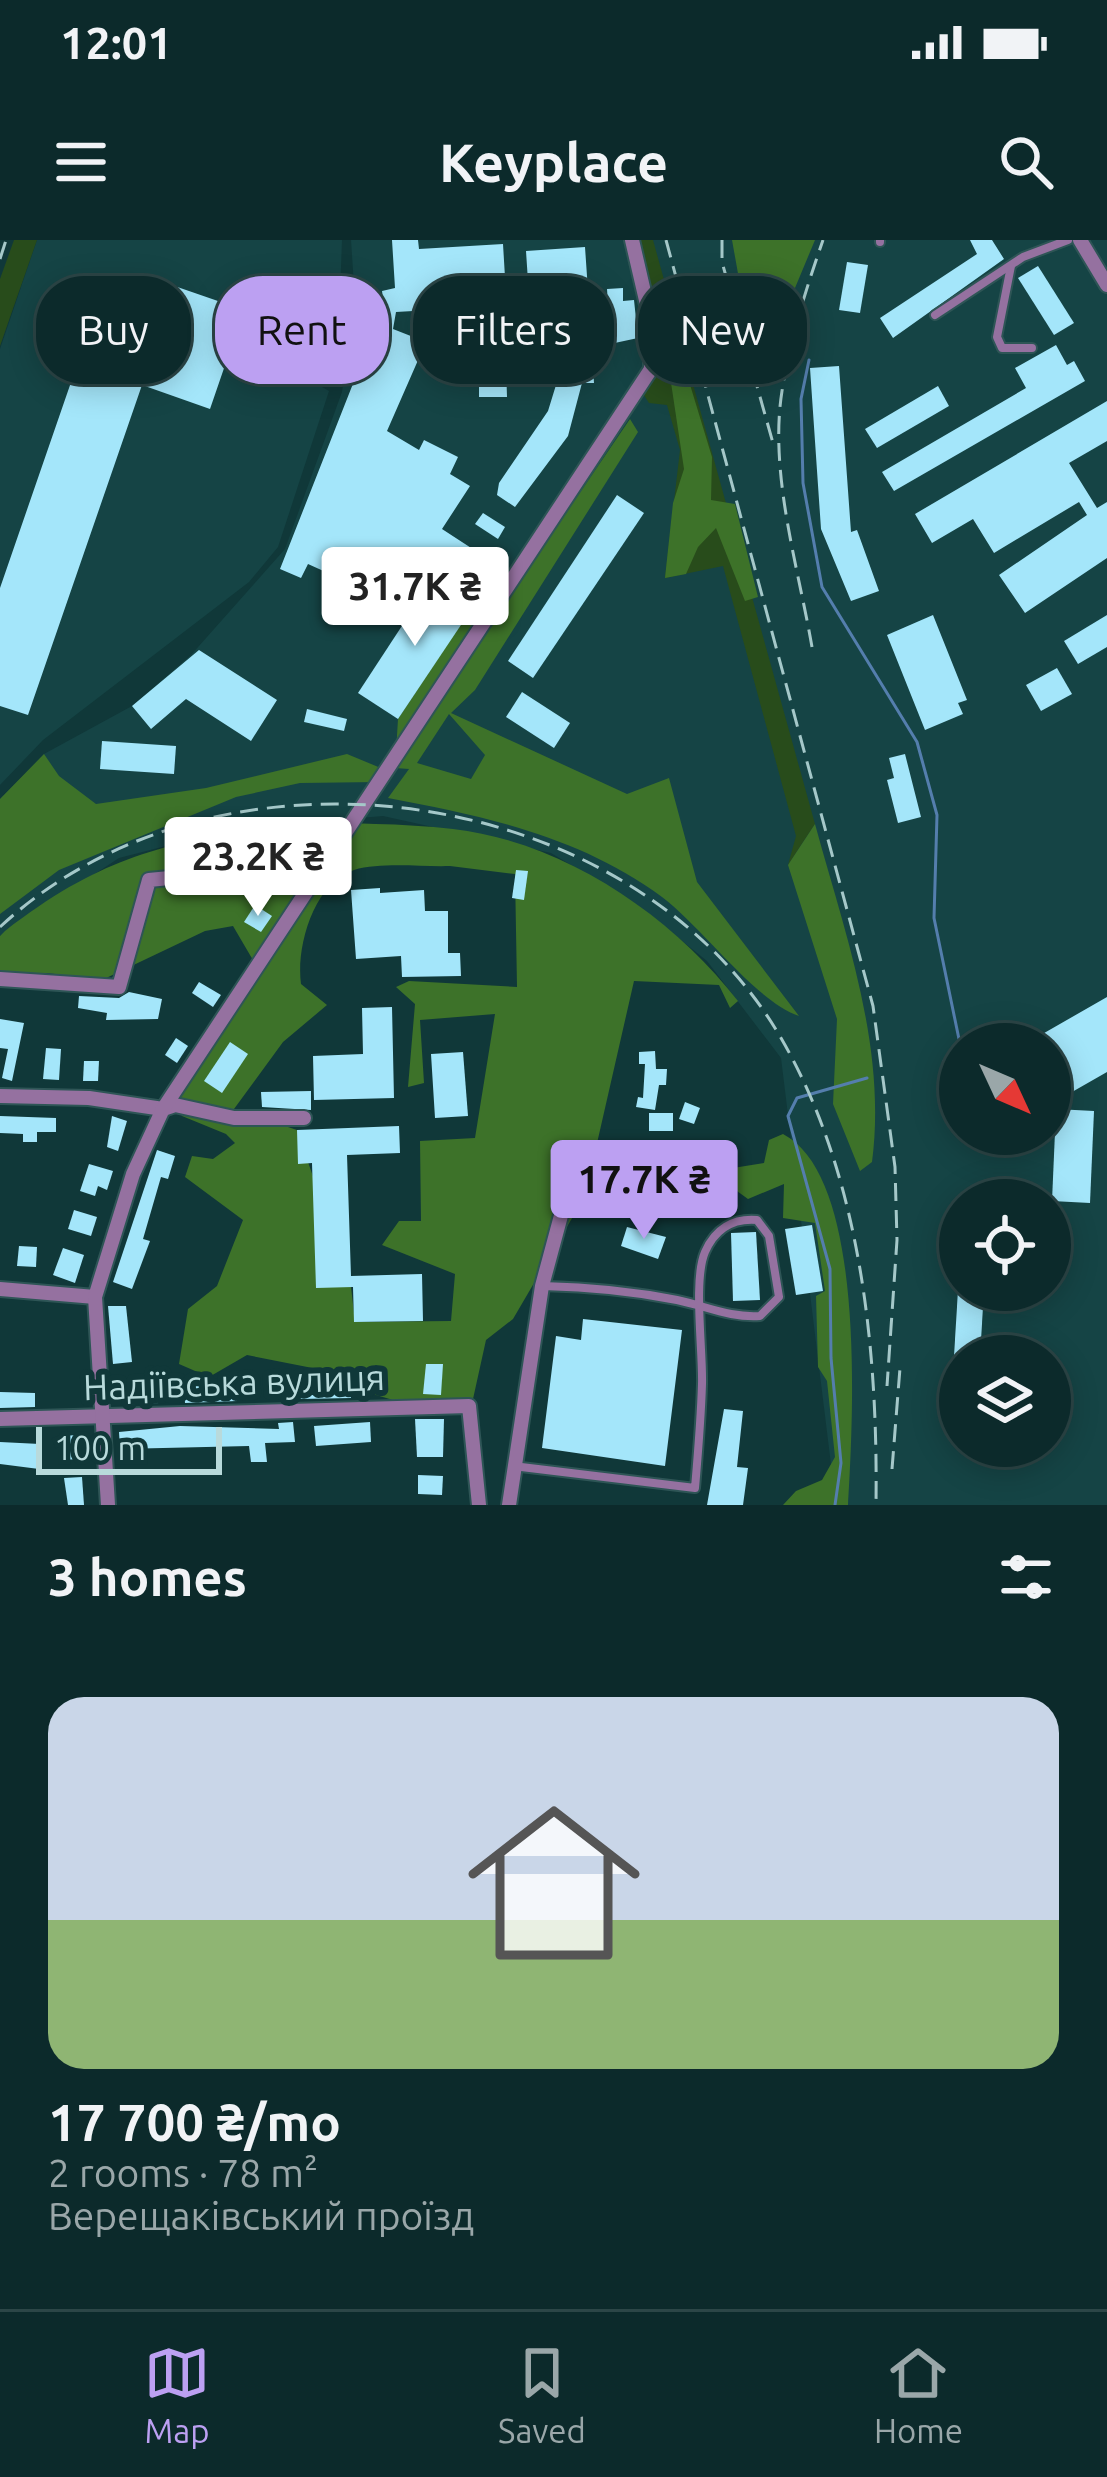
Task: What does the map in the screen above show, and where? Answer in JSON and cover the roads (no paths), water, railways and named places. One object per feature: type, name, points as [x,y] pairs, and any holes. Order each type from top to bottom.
[{"type":"street","points":[[108,1505],[94,1298],[133,1174],[164,1109],[651,369],[651,322],[632,240]]},
{"type":"street","points":[[1080,240],[1107,285]]},
{"type":"street","points":[[0,979],[119,987],[149,880],[210,874],[314,879]]},
{"type":"street","points":[[0,1096],[89,1098],[164,1109],[175,1105],[235,1118],[304,1118]]},
{"type":"street","points":[[509,1505],[542,1286],[573,1172]]},
{"type":"street","points":[[0,1288],[94,1298]]},
{"type":"street","name":"Надіївська вулиця","points":[[0,1419],[469,1406],[479,1505]]},
{"type":"lane","points":[[935,315],[1011,265],[1068,240]]},
{"type":"lane","points":[[1011,265],[997,337],[1002,348],[1032,348]]},
{"type":"lane","points":[[513,1466],[695,1488],[702,1305],[704,1254],[720,1230],[738,1218],[757,1220],[769,1236],[778,1297],[760,1316],[733,1318],[702,1305],[614,1288],[542,1286]]},
{"type":"waterway","points":[[809,360],[801,399],[803,483],[822,587],[917,742],[937,815],[934,918],[956,1023]]},
{"type":"waterway","points":[[835,1505],[841,1463],[831,1358],[830,1269],[788,1116],[797,1098],[867,1078]]},
{"type":"railway","points":[[0,259],[6,240]]},
{"type":"railway","points":[[666,240],[873,1006],[895,1167],[897,1240],[887,1386]]},
{"type":"railway","points":[[722,240],[722,262],[773,443]]},
{"type":"railway","points":[[812,647],[782,487],[779,422],[789,352],[823,240]]},
{"type":"railway","points":[[0,927],[90,863],[193,822],[303,805],[416,810],[525,836],[626,883],[713,951],[781,1038],[808,1091],[830,1147],[859,1265],[873,1386],[876,1505]]},
{"type":"railway","points":[[892,1469],[900,1368]]}]
